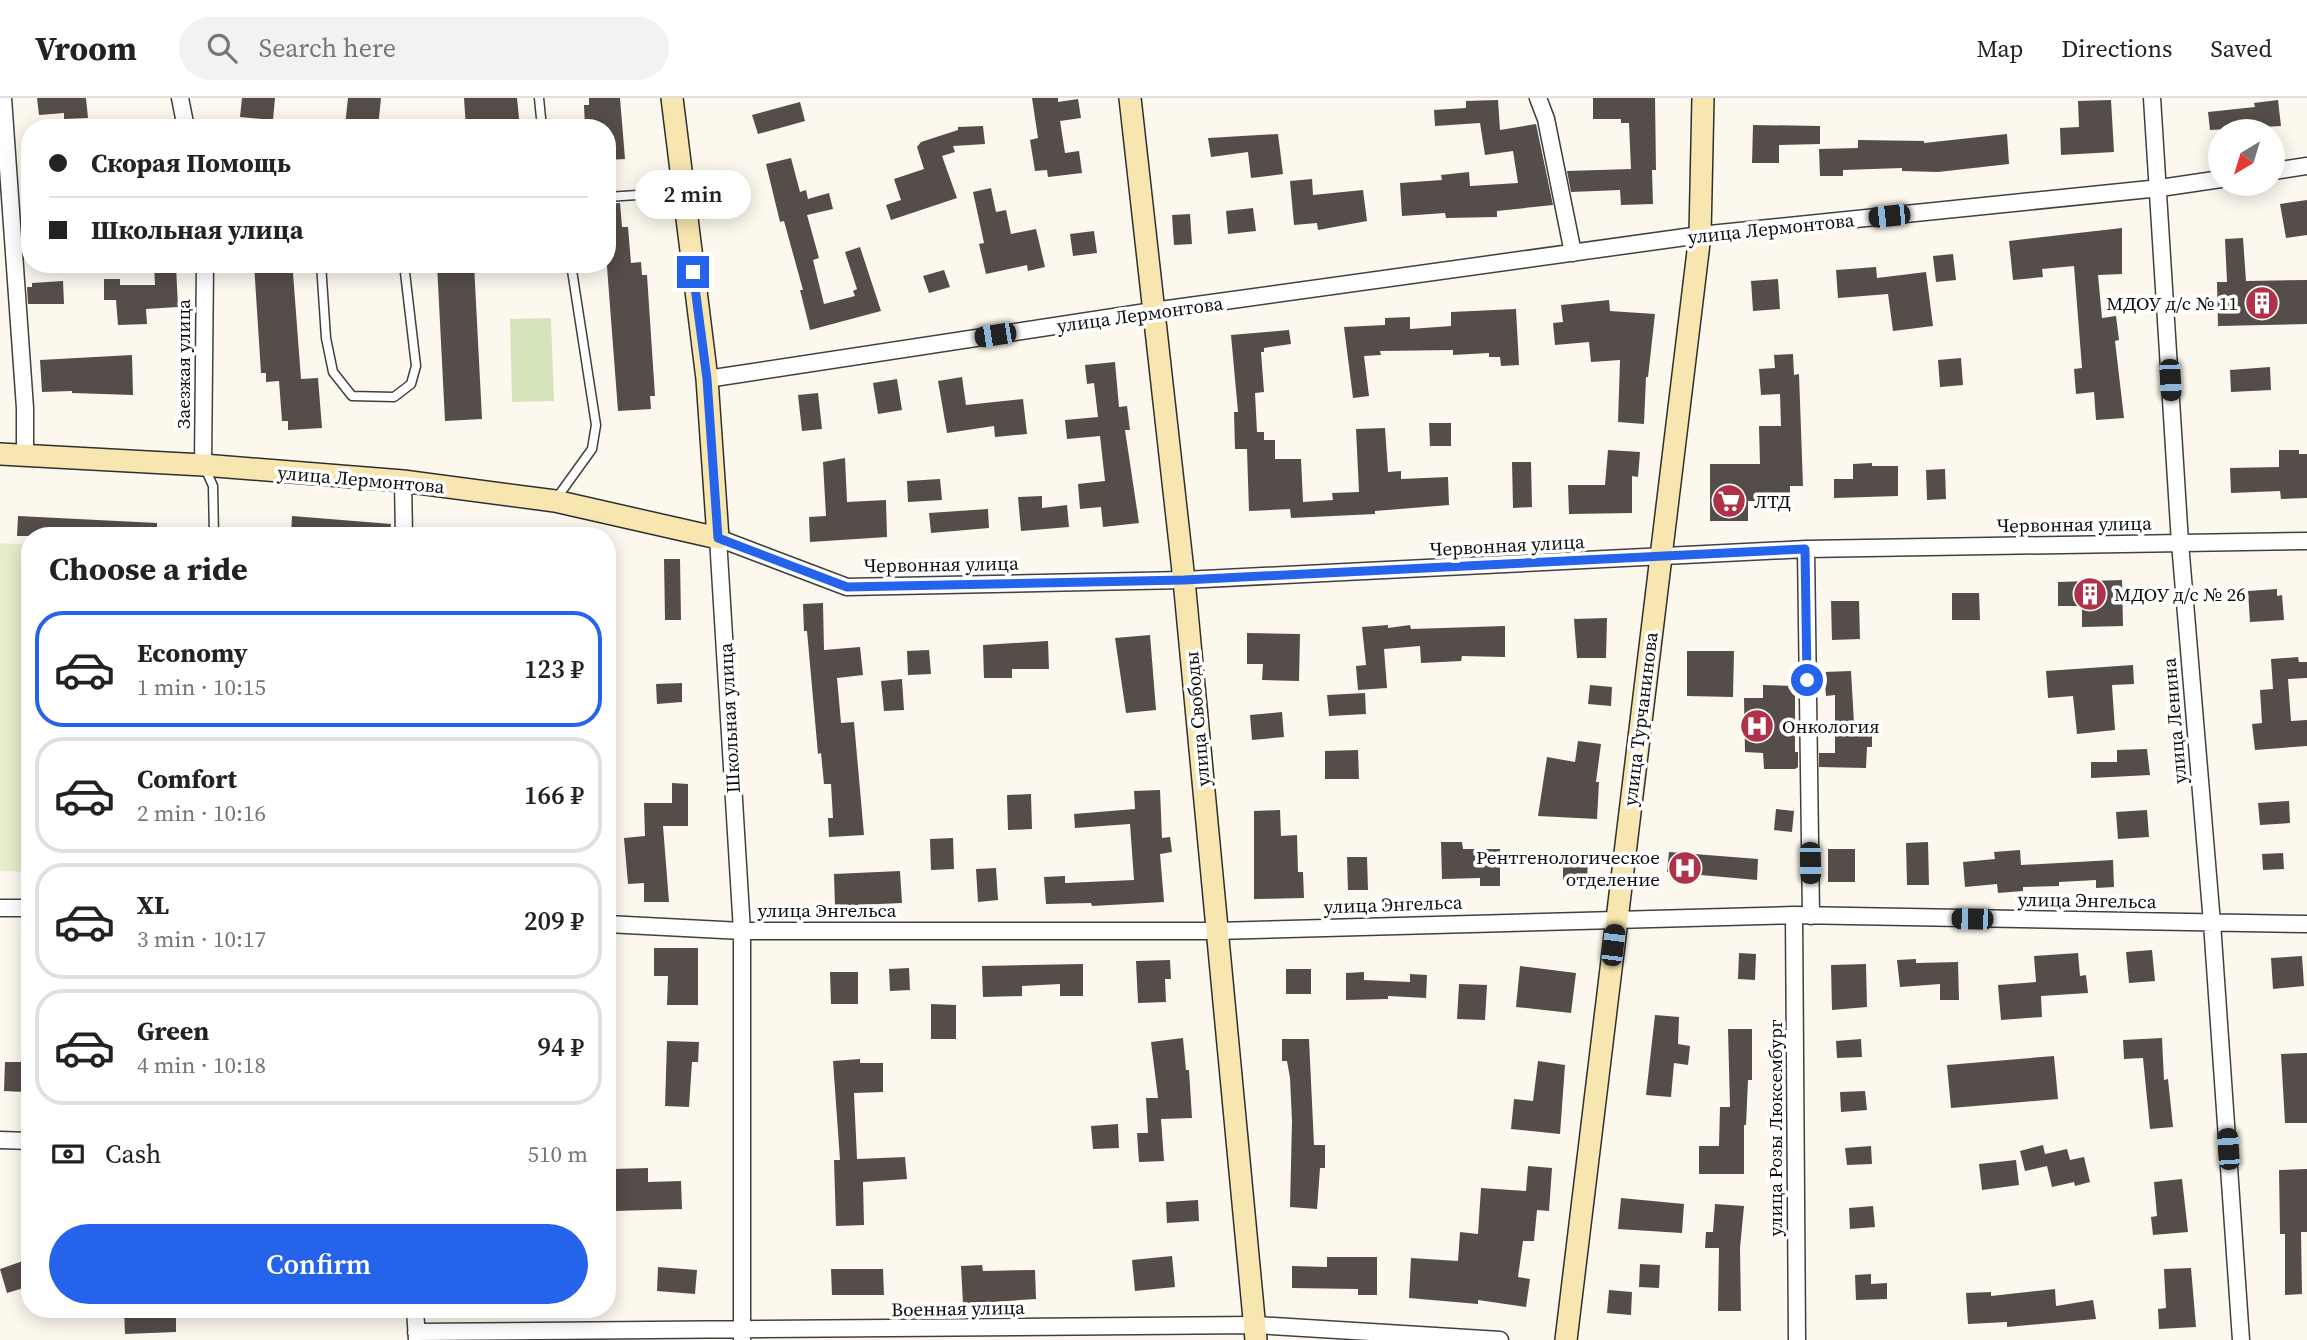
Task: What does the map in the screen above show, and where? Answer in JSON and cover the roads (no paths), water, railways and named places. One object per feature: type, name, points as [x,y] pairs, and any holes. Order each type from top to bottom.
[{"type":"street","points":[[3,98],[25,408],[25,455]]},
{"type":"street","points":[[180,98],[184,119]]},
{"type":"street","name":"Школьная улица","points":[[672,98],[707,379],[742,932],[742,1336]]},
{"type":"street","name":"улица Свободы","points":[[1130,98],[1184,580],[1256,1333]]},
{"type":"street","points":[[1538,98],[1546,119],[1573,253]]},
{"type":"street","name":"улица Турчанинова","points":[[1566,1340],[1700,235],[1703,98]]},
{"type":"street","name":"улица Ленина","points":[[2152,98],[2160,188],[2180,543],[2212,923],[2241,1340]]},
{"type":"street","points":[[2286,169],[2307,166]]},
{"type":"street","name":"улица Лермонтова","points":[[707,379],[1153,311],[1700,235],[2208,181]]},
{"type":"street","name":"Заезжая улица","points":[[204,465],[205,273]]},
{"type":"street","name":"улица Лермонтова","points":[[0,454],[204,465],[403,481],[555,501],[718,538]]},
{"type":"street","points":[[403,481],[404,527]]},
{"type":"street","name":"Червонная улица","points":[[718,538],[847,587],[1184,580],[1659,559],[1805,549],[2307,541]]},
{"type":"street","points":[[1805,549],[1811,915]]},
{"type":"street","points":[[0,908],[21,908]]},
{"type":"street","name":"улица Энгельса","points":[[616,925],[742,932],[1216,931],[1794,915],[2307,924]]},
{"type":"street","name":"улица Розы Люксембург","points":[[1794,915],[1797,1340]]},
{"type":"street","points":[[0,1140],[21,1141]]},
{"type":"street","points":[[415,1318],[416,1336]]},
{"type":"street","name":"Военная улица","points":[[416,1336],[1256,1333],[1500,1340]]},
{"type":"lane","points":[[540,98],[541,119]]},
{"type":"lane","points":[[616,196],[683,192]]},
{"type":"lane","points":[[322,273],[326,338],[333,372],[352,396],[394,397],[411,384],[416,366],[405,273]]},
{"type":"lane","points":[[555,501],[592,449],[596,425],[572,273]]},
{"type":"lane","points":[[204,465],[213,486],[214,527]]},
{"type":"place","name":"МДОУ д/с № 11","points":[[2262,303]]},
{"type":"place","name":"ЛТД","points":[[1729,501]]},
{"type":"place","name":"МДОУ д/с № 26","points":[[2090,594]]},
{"type":"place","name":"Онкология","points":[[1757,726]]},
{"type":"place","name":"Рентгенологическое отделение","points":[[1685,868]]}]
